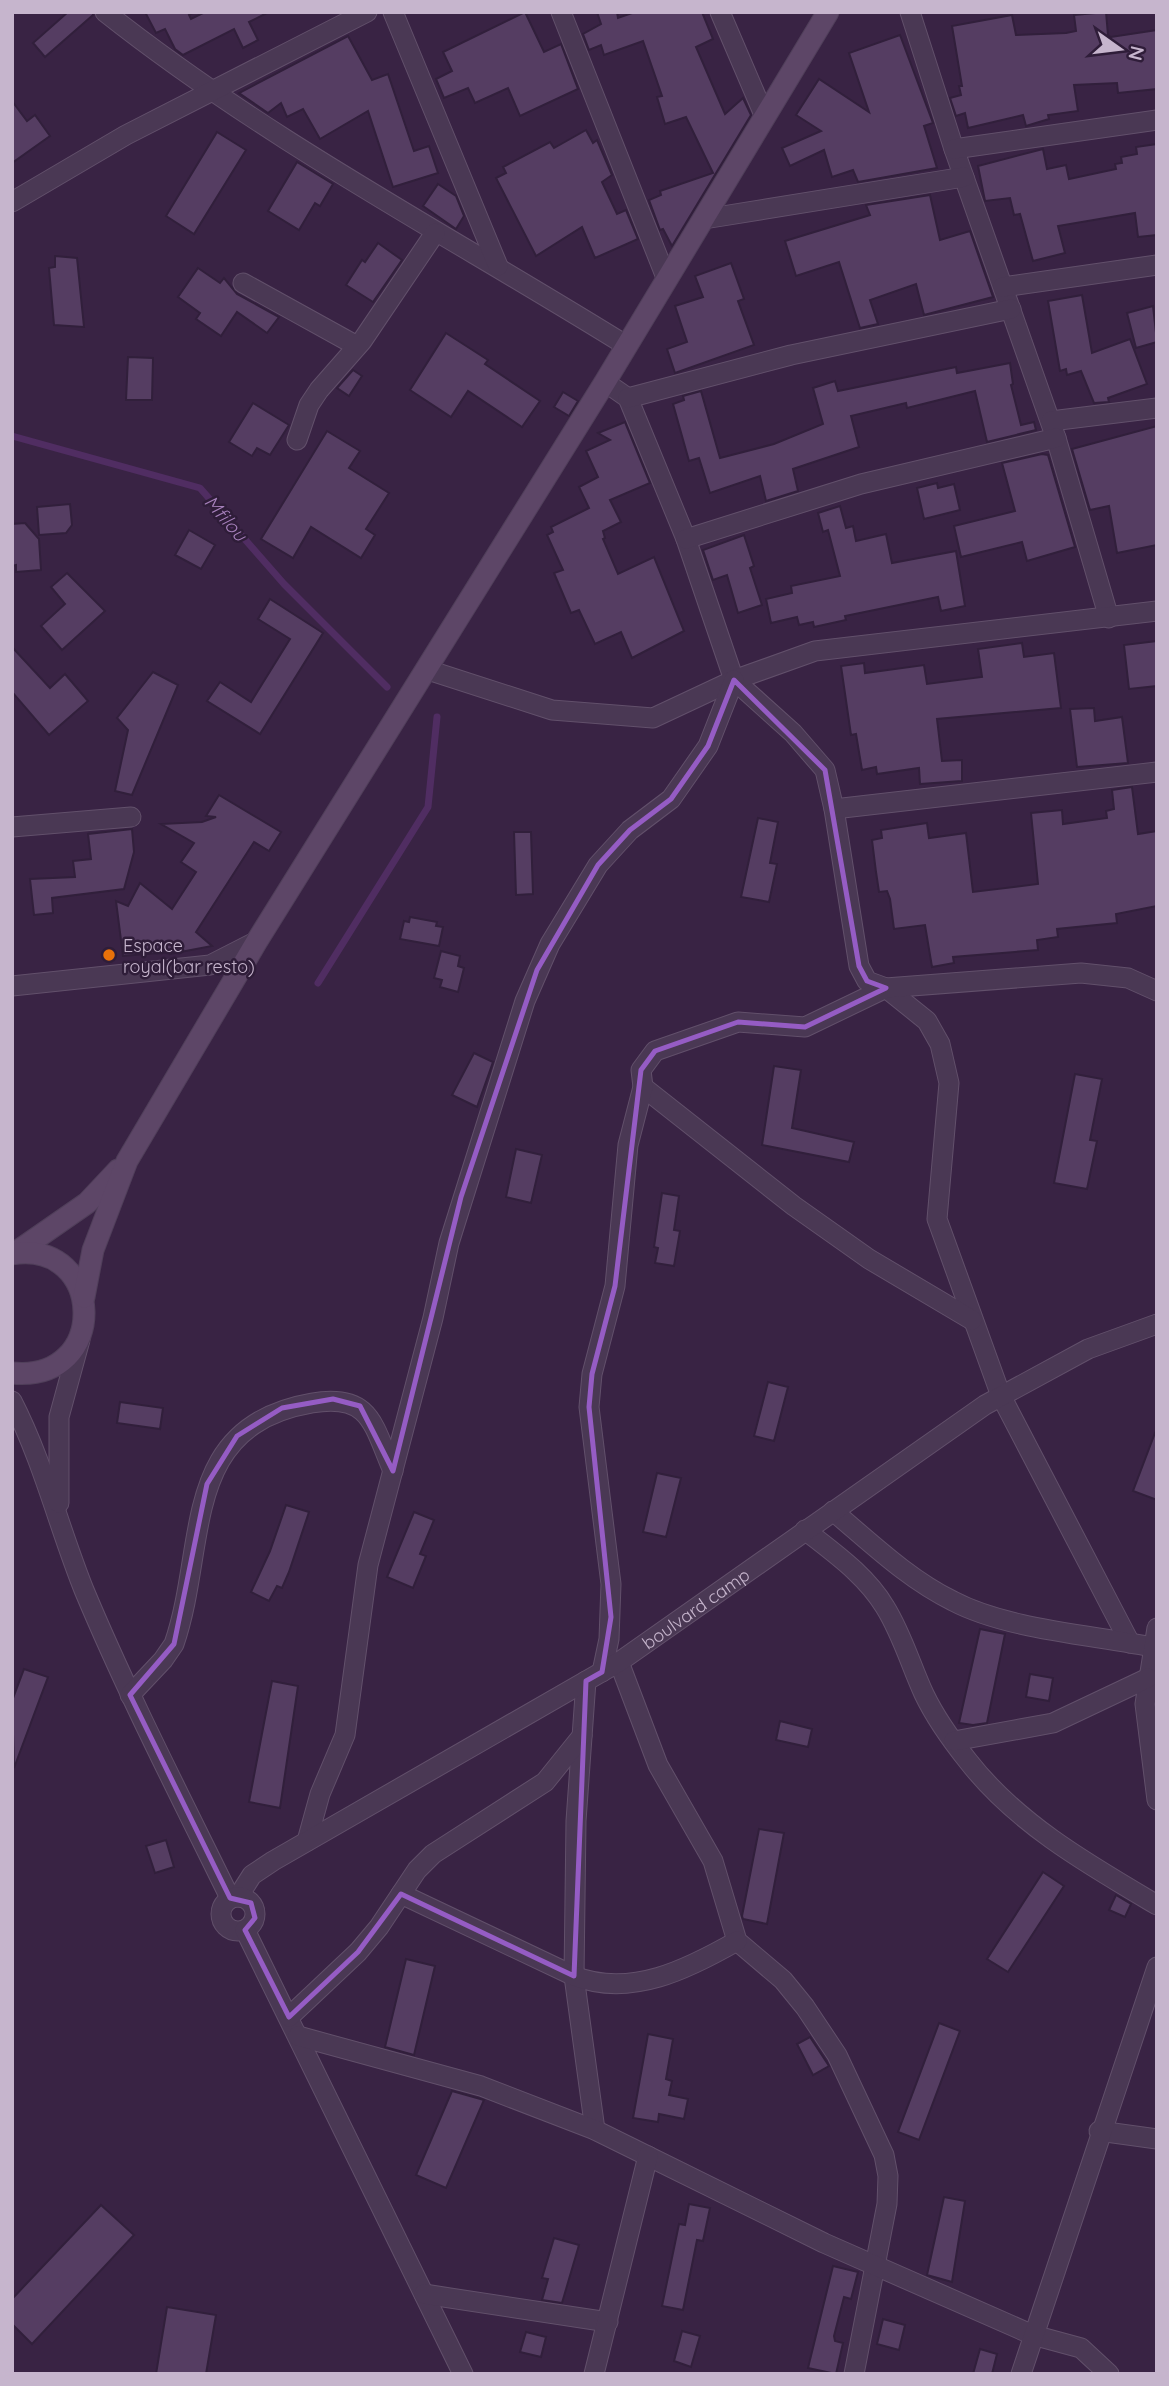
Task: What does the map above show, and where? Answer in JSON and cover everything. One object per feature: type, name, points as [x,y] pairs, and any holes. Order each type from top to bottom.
[{"type":"main road","points":[[12,1373],[33,1374],[53,1368],[69,1356],[80,1338],[86,1318],[84,1297],[93,1250],[127,1161],[257,941],[606,382],[828,12]]},
{"type":"main road","points":[[13,1253],[86,1203],[127,1161]]},
{"type":"main road","points":[[13,1253],[32,1252],[50,1257],[65,1267],[76,1280],[84,1297]]},
{"type":"street","points":[[105,12],[213,92],[316,160],[435,233],[498,266],[627,346]]},
{"type":"street","points":[[12,202],[125,135],[367,12]]},
{"type":"street","points":[[393,12],[498,266]]},
{"type":"street","points":[[561,12],[667,280]]},
{"type":"street","points":[[720,12],[765,117]]},
{"type":"street","points":[[910,12],[954,149],[1053,430],[1109,618]]},
{"type":"street","points":[[954,149],[1157,120]]},
{"type":"street","points":[[704,219],[964,177]]},
{"type":"street","points":[[297,440],[309,405],[357,346],[435,233]]},
{"type":"street","points":[[1003,287],[1157,265]]},
{"type":"street","points":[[243,283],[357,346]]},
{"type":"street","points":[[628,398],[791,355],[1011,309]]},
{"type":"street","points":[[606,382],[628,398],[686,539],[734,680],[793,733],[825,770],[835,809],[859,965],[867,981],[886,988],[927,1021],[940,1044],[949,1083],[937,1219],[1001,1396],[1130,1643]]},
{"type":"street","points":[[686,539],[861,484],[1053,430],[1157,408]]},
{"type":"street","points":[[428,670],[552,710],[653,719],[734,680],[815,651],[1157,611]]},
{"type":"street","points":[[307,1841],[320,1794],[345,1735],[365,1584],[461,1197],[537,970],[598,865],[629,830],[671,799],[679,789],[708,746],[734,680]]},
{"type":"street","points":[[835,809],[1157,772]]},
{"type":"street","points":[[12,827],[131,817]]},
{"type":"street","points":[[12,986],[210,965],[257,941]]},
{"type":"street","points":[[595,2130],[574,1976],[576,1821],[582,1735],[594,1677],[609,1639],[611,1584],[589,1406],[592,1374],[615,1286],[628,1145],[643,1087],[641,1070],[655,1051],[738,1022],[805,1027],[886,988],[1081,973],[1128,978],[1157,991]]},
{"type":"street","points":[[643,1087],[794,1206],[869,1259],[972,1320]]},
{"type":"street","name":"boulvard camp","points":[[234,1898],[251,1875],[619,1662],[832,1511],[1001,1396],[1088,1349],[1157,1324]]},
{"type":"street","points":[[59,1522],[59,1417],[80,1338]]},
{"type":"street","points":[[130,1695],[163,1660],[174,1644],[207,1484],[237,1436],[259,1419],[282,1408],[333,1399],[348,1401],[360,1406],[370,1416],[393,1471]]},
{"type":"street","points":[[12,1401],[35,1450],[83,1587],[130,1695],[234,1898],[251,1903],[255,1910],[251,1925],[245,1930],[238,1931],[224,1925],[221,1910],[234,1898]]},
{"type":"street","points":[[832,1511],[906,1573],[952,1601],[977,1612],[1154,1648]]},
{"type":"street","points":[[805,1530],[845,1562],[885,1606],[925,1697],[954,1741],[990,1787],[1019,1815],[1101,1872],[1157,1905]]},
{"type":"street","points":[[1157,1628],[1145,1704],[1157,1800]]},
{"type":"street","points":[[619,1662],[658,1765],[713,1861],[737,1941],[783,1980],[805,2007],[837,2055],[884,2155],[888,2176],[887,2204],[854,2374]]},
{"type":"street","points":[[954,1741],[1053,1723],[1148,1678]]},
{"type":"street","points":[[289,2017],[358,1952],[417,1870],[433,1854],[545,1782],[582,1735]]},
{"type":"street","points":[[401,1894],[589,1982],[620,1984],[667,1975],[699,1962],[737,1941]]},
{"type":"street","points":[[245,1930],[463,2374]]},
{"type":"street","points":[[1021,2374],[1099,2132],[1157,1967]]},
{"type":"street","points":[[298,2036],[481,2086],[595,2130],[874,2265],[1033,2335],[1081,2348],[1110,2374]]},
{"type":"street","points":[[1099,2132],[1157,2139]]},
{"type":"street","points":[[594,2374],[648,2156]]},
{"type":"street","points":[[424,2294],[608,2322]]},
{"type":"highlighted area","points":[[734,680],[825,770],[859,966],[867,981],[886,988],[805,1027],[738,1022],[655,1051],[641,1070],[615,1286],[592,1374],[589,1407],[611,1617],[602,1672],[586,1681],[574,1976],[401,1894],[358,1952],[289,2017],[245,1930],[255,1918],[251,1903],[230,1898],[130,1695],[174,1644],[207,1484],[237,1436],[282,1408],[333,1399],[360,1406],[393,1471],[461,1197],[537,970],[598,865],[630,830],[671,799],[708,746]]},
{"type":"building","points":[[68,12],[93,12],[93,15],[45,57],[33,43]]},
{"type":"building","points":[[145,12],[194,12],[189,15],[191,19],[205,12],[269,12],[249,22],[258,40],[243,48],[234,29],[183,55],[175,49],[165,29],[156,33]]},
{"type":"building","points":[[525,12],[544,52],[561,44],[578,89],[520,116],[508,88],[475,103],[468,88],[444,98],[436,79],[452,71],[443,52]]},
{"type":"building","points":[[597,12],[617,12],[618,18],[635,12],[702,12],[713,39],[696,47],[725,114],[743,98],[751,115],[672,246],[663,229],[660,230],[649,200],[661,195],[660,191],[713,173],[686,117],[665,124],[657,97],[662,96],[643,41],[604,55],[601,45],[589,50],[583,34],[601,24]]},
{"type":"building","points":[[1106,12],[1108,35],[1111,37],[1157,30],[1157,89],[1118,93],[1117,83],[1074,85],[1078,111],[1048,115],[1049,119],[1026,126],[1023,115],[968,128],[965,113],[956,116],[950,98],[961,95],[959,86],[962,86],[952,26],[1012,15],[1016,35],[1066,33],[1076,31],[1074,15]]},
{"type":"building","points":[[900,35],[933,123],[924,126],[937,168],[858,182],[853,170],[832,177],[824,150],[790,166],[782,148],[821,131],[796,115],[819,79],[869,112],[849,53]]},
{"type":"building","points":[[348,36],[372,80],[388,74],[414,151],[429,146],[438,173],[393,187],[368,111],[320,139],[303,109],[287,117],[281,103],[268,113],[239,93]]},
{"type":"building","points":[[12,101],[27,121],[35,115],[50,136],[12,163]]},
{"type":"building","points":[[586,130],[593,143],[597,140],[612,175],[602,182],[617,214],[626,210],[638,239],[595,258],[582,227],[536,256],[496,178],[506,173],[503,167],[550,142],[554,148]]},
{"type":"building","points":[[217,132],[246,150],[194,234],[166,216]]},
{"type":"building","points":[[1157,144],[1157,235],[1138,237],[1135,213],[1058,226],[1065,253],[1033,261],[1020,214],[1014,215],[1010,198],[985,201],[978,166],[1043,149],[1047,169],[1066,165],[1069,179],[1116,169],[1115,164],[1122,163],[1121,157],[1137,154],[1136,147]]},
{"type":"building","points":[[297,162],[333,184],[320,206],[315,203],[299,230],[268,211]]},
{"type":"building","points":[[438,184],[456,196],[464,216],[456,229],[423,206]]},
{"type":"building","points":[[930,195],[940,240],[970,231],[993,297],[924,315],[916,284],[870,300],[878,324],[860,328],[839,262],[796,276],[785,241],[870,215],[866,205]]},
{"type":"building","points":[[378,243],[402,260],[373,302],[346,285],[362,260],[365,262]]},
{"type":"building","points":[[55,256],[77,258],[84,327],[54,325],[49,268],[55,267]]},
{"type":"building","points":[[731,263],[744,299],[738,301],[754,345],[675,373],[667,349],[687,342],[675,306],[703,297],[695,276]]},
{"type":"building","points":[[198,268],[220,283],[224,278],[237,294],[279,317],[267,333],[237,312],[221,336],[196,319],[200,313],[178,297]]},
{"type":"building","points":[[1082,295],[1092,353],[1130,339],[1147,384],[1108,398],[1109,402],[1094,403],[1081,371],[1067,375],[1066,369],[1060,371],[1048,301]]},
{"type":"building","points":[[1153,306],[1157,342],[1136,348],[1127,313]]},
{"type":"building","points":[[446,333],[488,360],[485,364],[540,401],[522,427],[468,391],[451,417],[410,390]]},
{"type":"building","points":[[128,357],[153,358],[152,400],[126,400]]},
{"type":"building","points":[[1010,363],[1011,385],[1021,425],[1034,422],[1036,430],[987,442],[975,391],[907,408],[906,403],[851,416],[859,447],[793,469],[798,491],[766,501],[760,476],[710,493],[699,458],[689,461],[673,404],[684,400],[683,396],[701,391],[720,458],[774,444],[823,424],[813,388],[835,381],[838,391],[956,367],[957,373]]},
{"type":"building","points":[[353,370],[362,376],[349,396],[337,388]]},
{"type":"building","points":[[563,392],[578,401],[569,416],[554,407]]},
{"type":"building","points":[[253,403],[289,425],[270,455],[257,448],[252,456],[229,442]]},
{"type":"building","points":[[625,422],[650,483],[610,500],[621,522],[603,531],[603,539],[618,574],[654,557],[684,631],[632,658],[621,632],[595,644],[579,610],[571,613],[554,573],[563,570],[547,535],[553,532],[551,527],[589,508],[579,487],[598,477],[586,451],[610,440],[598,433]]},
{"type":"building","points":[[1157,426],[1157,545],[1117,553],[1109,506],[1090,510],[1072,449]]},
{"type":"building","points":[[327,431],[360,451],[349,468],[389,493],[366,529],[375,535],[361,558],[311,527],[293,558],[261,539]]},
{"type":"building","points":[[1048,455],[1075,547],[1027,561],[1022,542],[961,557],[954,526],[1015,511],[1002,463]]},
{"type":"building","points":[[937,483],[938,488],[954,484],[960,510],[924,519],[917,488]]},
{"type":"building","points":[[70,504],[72,525],[66,533],[39,535],[37,507]]},
{"type":"building","points":[[840,506],[846,528],[853,526],[856,541],[886,534],[892,563],[956,551],[965,606],[941,611],[938,597],[845,616],[846,620],[814,627],[813,622],[799,625],[797,617],[771,623],[766,599],[792,593],[791,586],[840,576],[828,530],[823,532],[818,513]]},
{"type":"building","points":[[25,523],[39,539],[41,570],[16,572],[16,565],[12,566],[12,524]]},
{"type":"building","points":[[189,530],[215,545],[201,569],[175,555]]},
{"type":"building","points":[[744,535],[754,566],[750,568],[762,605],[738,613],[727,575],[713,580],[703,550]]},
{"type":"building","points":[[67,573],[105,611],[62,650],[41,626],[65,604],[51,587]]},
{"type":"building","points":[[270,599],[323,633],[260,734],[207,701],[220,682],[251,702],[290,639],[258,619]]},
{"type":"building","points":[[1157,641],[1157,686],[1129,689],[1124,645]]},
{"type":"building","points":[[1022,643],[1024,657],[1054,653],[1061,708],[937,719],[942,761],[962,760],[962,781],[920,784],[919,768],[877,774],[876,767],[862,770],[856,734],[851,735],[841,666],[864,663],[865,673],[924,665],[927,684],[982,677],[978,649]]},
{"type":"building","points":[[12,647],[50,688],[65,674],[88,701],[49,735],[12,692]]},
{"type":"building","points":[[153,672],[178,685],[132,795],[115,791],[128,730],[117,718]]},
{"type":"building","points":[[1094,708],[1095,721],[1122,717],[1128,763],[1077,767],[1070,709]]},
{"type":"building","points":[[1132,787],[1138,834],[1157,831],[1157,906],[1116,914],[1117,923],[1057,929],[1058,937],[1037,940],[1038,950],[953,957],[954,963],[932,967],[925,925],[894,929],[890,899],[887,891],[879,892],[876,872],[872,840],[882,838],[881,830],[927,823],[929,838],[966,833],[973,892],[1038,884],[1031,813],[1062,810],[1063,824],[1107,818],[1106,811],[1114,809],[1112,790]]},
{"type":"building","points":[[219,795],[281,832],[269,851],[254,842],[196,932],[212,946],[170,954],[123,956],[116,901],[128,906],[140,883],[172,909],[196,872],[181,862],[194,843],[161,824],[202,822],[216,817],[206,816]]},
{"type":"building","points":[[758,818],[778,822],[770,863],[777,864],[769,902],[741,897]]},
{"type":"building","points":[[132,829],[134,852],[124,889],[52,898],[53,913],[34,915],[30,879],[75,877],[73,861],[91,859],[88,834]]},
{"type":"building","points":[[514,832],[531,832],[533,894],[516,895]]},
{"type":"building","points":[[410,917],[437,922],[436,926],[443,927],[439,946],[400,939],[404,921],[409,922]]},
{"type":"building","points":[[441,951],[460,956],[458,966],[464,968],[458,992],[440,987],[442,980],[434,978]]},
{"type":"building","points":[[474,1053],[493,1062],[477,1107],[452,1095]]},
{"type":"building","points":[[774,1066],[801,1070],[792,1128],[854,1142],[849,1162],[762,1145]]},
{"type":"building","points":[[1075,1074],[1102,1079],[1090,1140],[1097,1141],[1087,1189],[1054,1183]]},
{"type":"building","points":[[516,1149],[542,1155],[531,1203],[506,1197]]},
{"type":"building","points":[[662,1193],[679,1196],[674,1230],[680,1231],[674,1266],[655,1263],[658,1248],[654,1247]]},
{"type":"building","points":[[768,1382],[788,1387],[774,1441],[754,1436]]},
{"type":"building","points":[[120,1402],[163,1408],[160,1429],[117,1423]]},
{"type":"building","points":[[1155,1433],[1157,1434],[1157,1500],[1133,1491]]},
{"type":"building","points":[[657,1473],[681,1478],[666,1537],[643,1532]]},
{"type":"building","points":[[286,1505],[309,1512],[282,1588],[277,1586],[269,1601],[251,1592],[270,1551]]},
{"type":"building","points":[[414,1512],[434,1520],[420,1554],[426,1556],[413,1588],[387,1577]]},
{"type":"building","points":[[980,1629],[1005,1634],[987,1723],[959,1723]]},
{"type":"building","points":[[24,1669],[48,1677],[14,1768],[12,1701]]},
{"type":"building","points":[[1030,1674],[1053,1678],[1049,1701],[1026,1697]]},
{"type":"building","points":[[272,1681],[298,1686],[280,1808],[249,1802]]},
{"type":"building","points":[[780,1721],[812,1729],[808,1747],[776,1740]]},
{"type":"building","points":[[759,1829],[784,1833],[767,1924],[743,1919],[742,1916]]},
{"type":"building","points":[[166,1840],[174,1867],[155,1873],[146,1846]]},
{"type":"building","points":[[1043,1872],[1064,1886],[1008,1972],[987,1959]]},
{"type":"building","points":[[1116,1895],[1131,1904],[1125,1917],[1109,1910]]},
{"type":"building","points":[[406,1959],[435,1966],[414,2055],[385,2047]]},
{"type":"building","points":[[939,2023],[960,2031],[919,2140],[898,2132]]},
{"type":"building","points":[[648,2034],[673,2039],[666,2079],[672,2081],[669,2095],[688,2099],[684,2119],[659,2114],[658,2122],[633,2118]]},
{"type":"building","points":[[810,2037],[829,2066],[813,2075],[797,2044]]},
{"type":"building","points":[[452,2091],[484,2100],[446,2188],[416,2175]]},
{"type":"building","points":[[944,2197],[965,2201],[952,2282],[927,2275]]},
{"type":"building","points":[[689,2204],[710,2208],[703,2241],[697,2240],[683,2310],[662,2306],[679,2224],[685,2225]]},
{"type":"building","points":[[101,2205],[134,2235],[32,2344],[12,2324],[12,2299]]},
{"type":"building","points":[[554,2238],[579,2245],[562,2303],[542,2300],[548,2279],[542,2278]]},
{"type":"building","points":[[833,2266],[858,2272],[851,2299],[844,2297],[834,2336],[835,2341],[843,2343],[836,2374],[808,2368]]},
{"type":"building","points":[[167,2307],[216,2315],[206,2374],[156,2374]]},
{"type":"building","points":[[883,2319],[905,2325],[899,2350],[877,2344]]},
{"type":"building","points":[[682,2331],[700,2336],[691,2367],[674,2361]]},
{"type":"building","points":[[526,2332],[546,2337],[541,2357],[520,2352]]},
{"type":"building","points":[[980,2349],[997,2354],[992,2374],[973,2374]]},
{"type":"waterway","name":"Mfilou","points":[[12,436],[200,488],[284,584],[387,687]]},
{"type":"waterway","name":"Mfilou","points":[[318,983],[428,807],[437,717]]},
{"type":"place","name":"Espace royal(bar resto)","points":[[109,955]]}]
